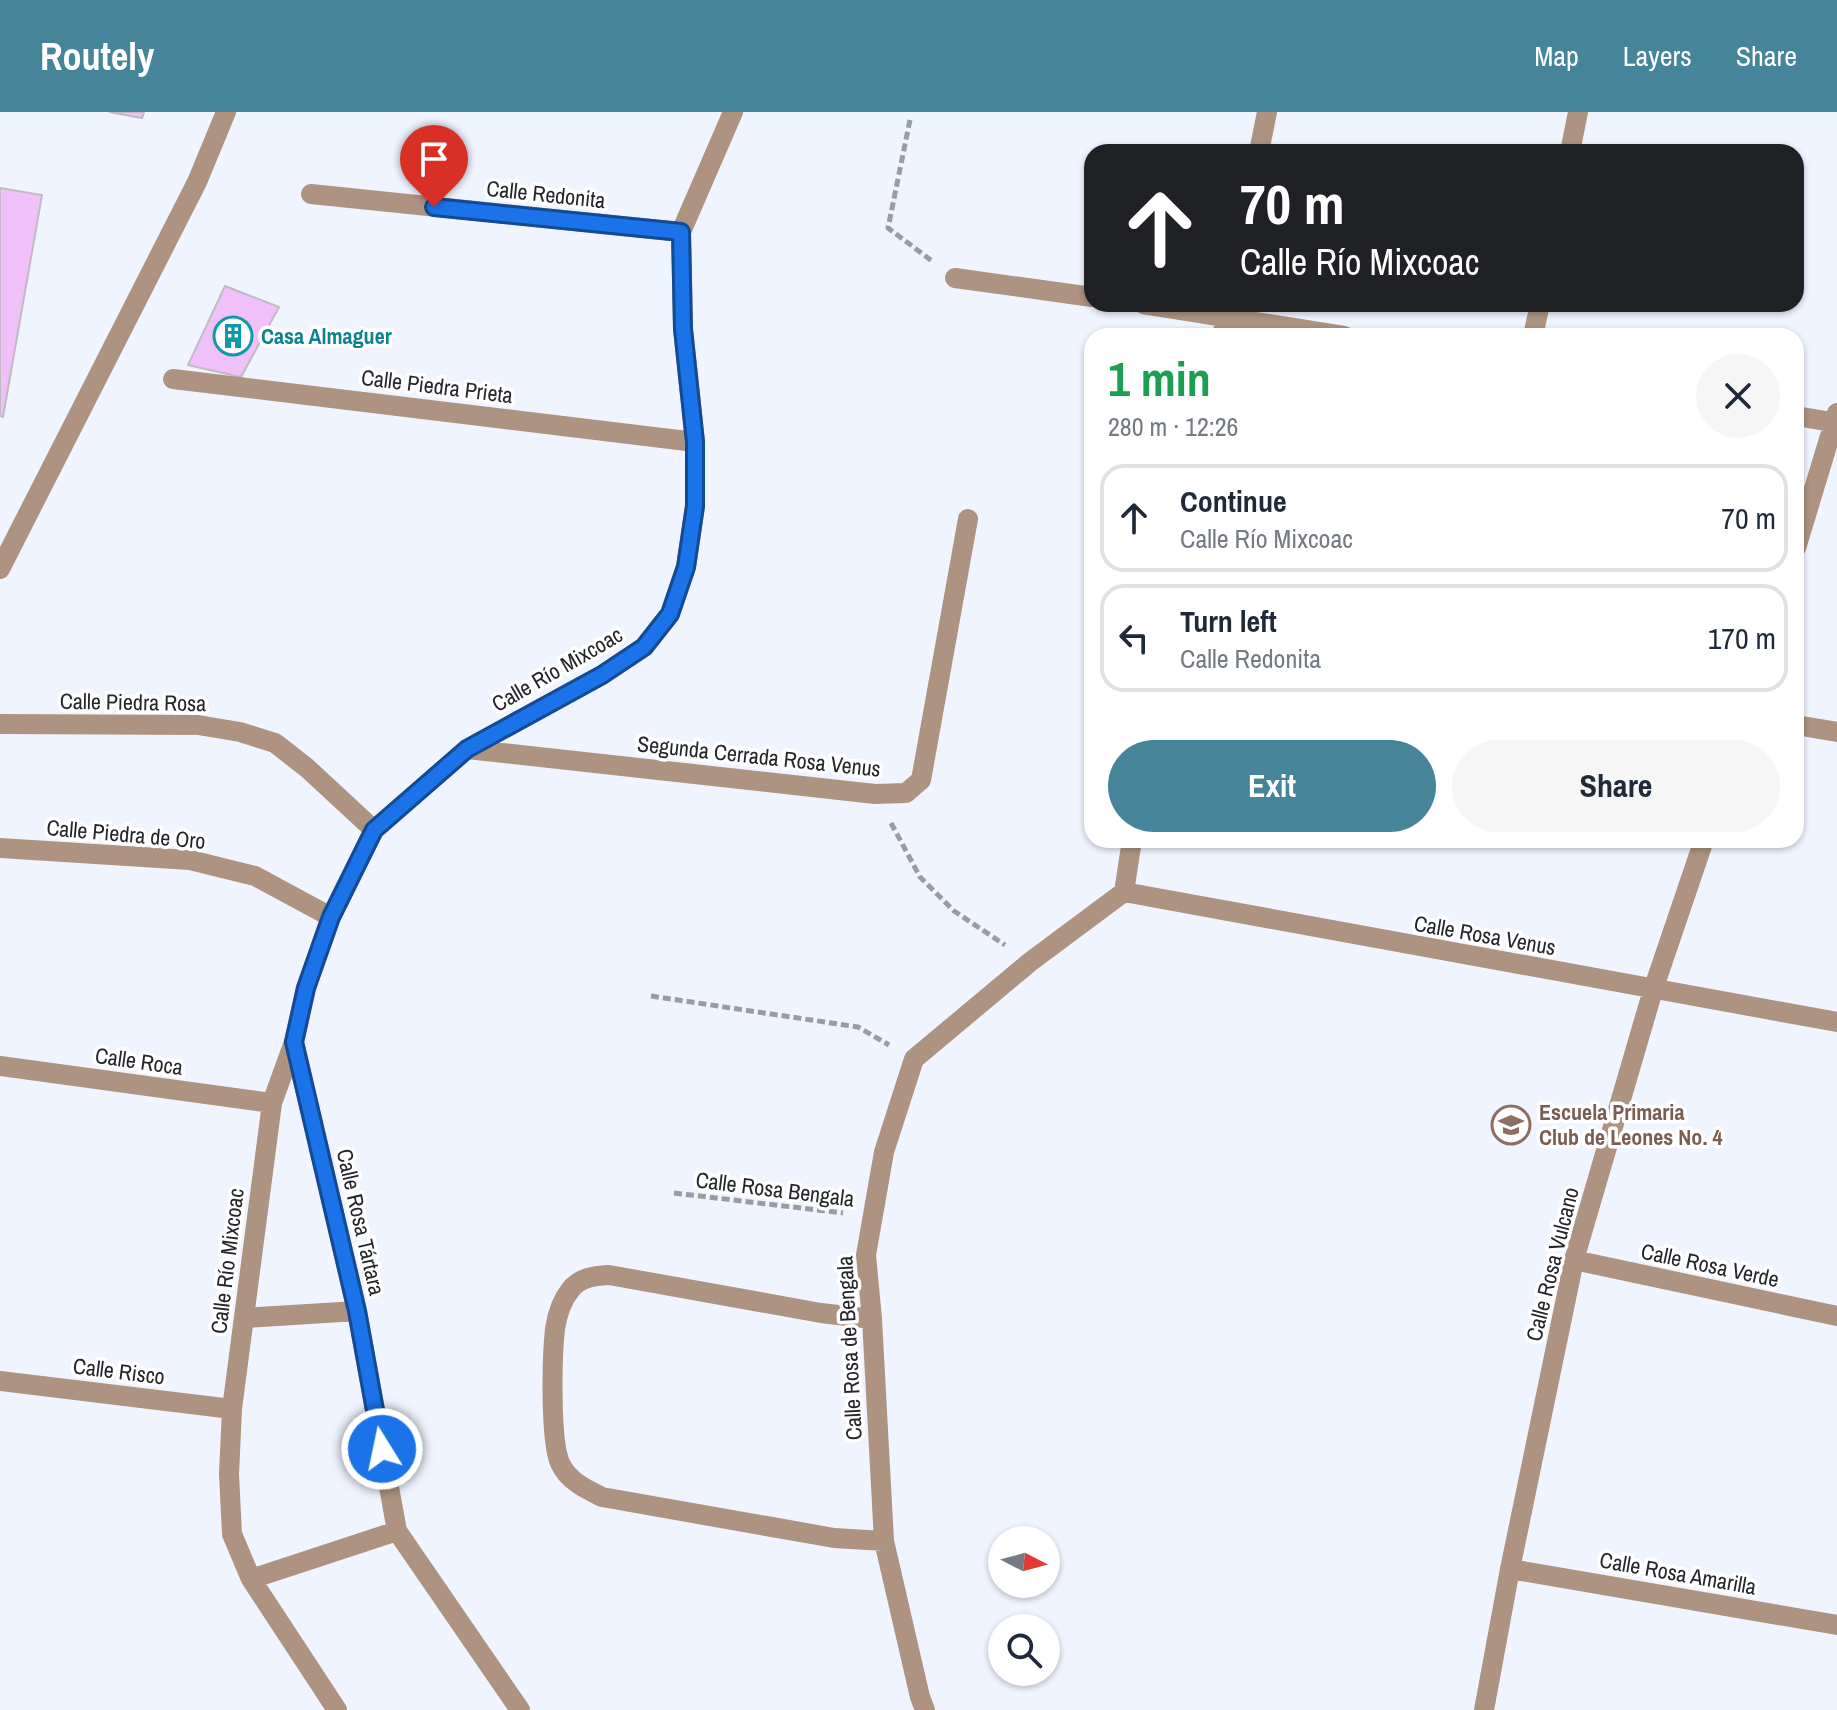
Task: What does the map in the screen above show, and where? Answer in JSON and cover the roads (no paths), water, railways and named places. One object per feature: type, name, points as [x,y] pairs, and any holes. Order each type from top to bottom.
[{"type":"street","points":[[0,569],[197,182],[226,112]]},
{"type":"street","name":"Calle Río Mixcoac","points":[[337,1710],[251,1579],[232,1534],[229,1474],[232,1409],[272,1103],[294,1042],[306,988],[331,917],[374,830],[467,749],[602,675],[644,647],[670,614],[686,567],[695,506],[695,442],[683,329],[681,232],[733,112]]},
{"type":"street","points":[[1261,144],[1267,112]]},
{"type":"street","points":[[1572,144],[1578,112]]},
{"type":"street","name":"Calle Redonita","points":[[311,194],[681,232]]},
{"type":"street","points":[[955,278],[1084,296]]},
{"type":"street","points":[[1190,312],[1292,328]]},
{"type":"street","name":"Calle Piedra Prieta","points":[[173,379],[695,442]]},
{"type":"street","points":[[1804,417],[1836,419],[1804,522]]},
{"type":"street","name":"Segunda Cerrada Rosa Venus","points":[[467,749],[875,794],[906,793],[921,780],[968,519]]},
{"type":"street","name":"Calle Piedra Rosa","points":[[0,724],[198,725],[240,732],[275,743],[374,830]]},
{"type":"street","points":[[1804,726],[1837,732]]},
{"type":"street","name":"Calle Piedra de Oro","points":[[0,848],[190,860],[255,876],[331,917]]},
{"type":"street","points":[[1124,892],[1131,848]]},
{"type":"street","name":"Calle Rosa Vulcano","points":[[1484,1710],[1574,1260],[1653,990],[1701,848]]},
{"type":"street","name":"Calle Rosa de Bengala","points":[[925,1710],[884,1541],[866,1255],[884,1152],[914,1059],[1030,962],[1124,892]]},
{"type":"street","name":"Calle Rosa Venus","points":[[1124,892],[1837,1022]]},
{"type":"street","name":"Calle Rosa Tártara","points":[[294,1042],[357,1311],[397,1531],[520,1710]]},
{"type":"street","name":"Calle Roca","points":[[0,1066],[272,1103]]},
{"type":"street","name":"Calle Rosa Verde","points":[[1574,1260],[1837,1316]]},
{"type":"street","points":[[872,1319],[821,1313],[609,1275],[591,1276],[579,1281],[560,1307],[555,1329],[554,1422],[556,1449],[569,1477],[602,1497],[834,1538],[884,1541]]},
{"type":"street","points":[[244,1318],[357,1311]]},
{"type":"street","name":"Calle Risco","points":[[0,1381],[232,1409]]},
{"type":"street","points":[[251,1579],[397,1531]]},
{"type":"street","name":"Calle Rosa Amarilla","points":[[1510,1569],[1837,1625]]},
{"type":"place","name":"Casa Almaguer","points":[[233,336]]},
{"type":"place","name":"Escuela Primaria Club de Leones No. 4","points":[[1511,1125]]}]
